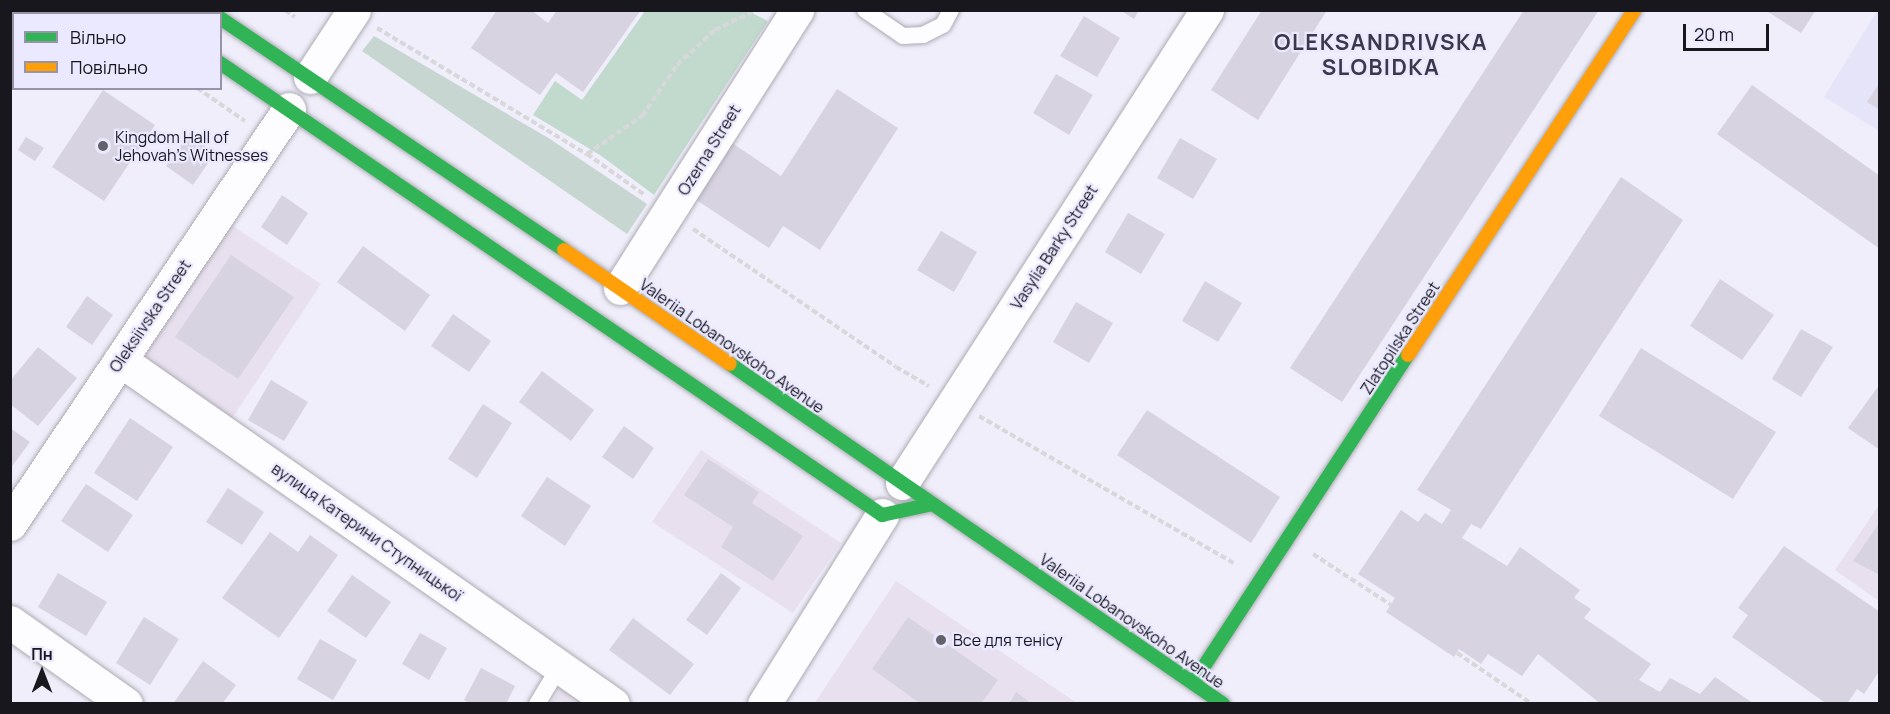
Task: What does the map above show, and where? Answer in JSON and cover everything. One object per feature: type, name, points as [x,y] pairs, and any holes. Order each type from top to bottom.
[{"type":"main road","name":"Zlatopilska Street","points":[[1193,683],[1635,10]]},
{"type":"main road","name":"Valeriia Lobanovskoho Avenue","points":[[222,19],[620,288],[1223,704]]},
{"type":"main road","points":[[222,64],[882,515],[932,504]]},
{"type":"street","name":"Ozerna Street","points":[[620,288],[670,213],[796,10]]},
{"type":"street","name":"Vasylia Barky Street","points":[[902,483],[1207,10]]},
{"type":"street","points":[[310,77],[354,12]]},
{"type":"street","name":"Oleksiivska Street","points":[[10,524],[288,109]]},
{"type":"street","name":"вулиця Катерини Ступницької","points":[[120,360],[613,704]]},
{"type":"street","points":[[764,704],[882,515]]},
{"type":"street","points":[[10,622],[126,704]]},
{"type":"lane","points":[[865,10],[903,36],[923,35],[943,25],[951,10]]},
{"type":"lane","points":[[537,704],[560,666]]},
{"type":"path","points":[[285,10],[296,17]]},
{"type":"path","points":[[586,154],[642,116],[677,65],[715,30],[756,10]]},
{"type":"path","points":[[354,12],[586,154],[896,367],[1253,575],[1271,564],[1308,551],[1390,605]]},
{"type":"path","points":[[200,90],[248,123]]},
{"type":"path","points":[[1456,652],[1532,704]]},
{"type":"shaded area","points":[[1879,11],[1879,131],[1824,97]]},
{"type":"shaded area","points":[[374,36],[550,139],[647,204],[627,234],[362,51]]},
{"type":"shaded area","points":[[222,219],[321,284],[229,423],[140,365],[138,343]]},
{"type":"shaded area","points":[[701,450],[841,543],[793,613],[652,522]]},
{"type":"shaded area","points":[[1879,505],[1879,601],[1835,570]]},
{"type":"shaded area","points":[[896,581],[1025,668],[1077,703],[814,704]]},
{"type":"shaded area","points":[[561,687],[584,704],[550,704]]},
{"type":"green space","points":[[645,11],[748,11],[768,21],[654,195],[600,155],[533,115],[555,81],[582,100]]},
{"type":"building","points":[[497,10],[531,10],[548,23],[557,10],[641,10],[583,92],[556,73],[540,95],[471,48]]},
{"type":"building","points":[[1120,10],[1139,10],[1134,19]]},
{"type":"building","points":[[1262,10],[1327,10],[1258,120],[1211,90]]},
{"type":"building","points":[[1524,10],[1599,10],[1342,402],[1290,368]]},
{"type":"building","points":[[1765,10],[1816,10],[1801,33]]},
{"type":"building","points":[[1084,16],[1120,38],[1097,77],[1060,56]]},
{"type":"building","points":[[1056,74],[1093,95],[1069,135],[1033,113]]},
{"type":"building","points":[[1880,82],[1880,110],[1867,102]]},
{"type":"building","points":[[1752,85],[1880,176],[1880,249],[1717,134]]},
{"type":"building","points":[[837,89],[898,128],[820,250],[783,226],[769,248],[695,199],[732,143],[781,176]]},
{"type":"building","name":"Kingdom Hall of Jehovah's Witnesses","points":[[103,90],[155,125],[104,201],[52,167]]},
{"type":"building","points":[[189,134],[215,153],[193,185],[166,166]]},
{"type":"building","points":[[26,137],[44,148],[35,161],[18,150]]},
{"type":"building","points":[[1180,138],[1217,159],[1193,199],[1157,178]]},
{"type":"building","points":[[1621,177],[1683,220],[1481,529],[1471,524],[1462,538],[1507,566],[1520,547],[1580,590],[1574,598],[1591,609],[1584,618],[1651,664],[1639,680],[1660,692],[1670,678],[1700,694],[1715,677],[1754,704],[1601,704],[1538,654],[1522,676],[1488,654],[1481,664],[1459,649],[1454,657],[1386,612],[1395,598],[1358,574],[1401,510],[1418,522],[1425,513],[1442,524],[1451,510],[1417,490]]},
{"type":"building","points":[[282,195],[308,213],[287,245],[261,227]]},
{"type":"building","points":[[1128,213],[1165,234],[1141,274],[1105,252]]},
{"type":"building","points":[[941,231],[977,252],[954,292],[917,270]]},
{"type":"building","points":[[363,246],[430,295],[405,331],[337,282]]},
{"type":"building","points":[[231,255],[294,297],[238,379],[175,337]]},
{"type":"building","points":[[1720,279],[1774,315],[1742,360],[1690,326]]},
{"type":"building","points":[[1205,281],[1242,303],[1218,342],[1182,321]]},
{"type":"building","points":[[87,296],[113,315],[92,345],[66,327]]},
{"type":"building","points":[[1076,302],[1113,323],[1089,363],[1053,342]]},
{"type":"building","points":[[453,314],[491,341],[469,372],[431,346]]},
{"type":"building","points":[[1801,329],[1833,347],[1801,397],[1772,379]]},
{"type":"building","points":[[38,347],[77,378],[38,426],[10,404],[10,381]]},
{"type":"building","points":[[1641,348],[1776,432],[1733,499],[1599,416]]},
{"type":"building","points":[[542,371],[594,410],[571,441],[519,402]]},
{"type":"building","points":[[271,380],[308,402],[284,441],[248,420]]},
{"type":"building","points":[[1880,384],[1880,450],[1848,428]]},
{"type":"building","points":[[483,404],[512,423],[477,478],[448,459]]},
{"type":"building","points":[[1147,410],[1280,497],[1251,543],[1117,455]]},
{"type":"building","points":[[130,418],[173,447],[137,501],[94,473]]},
{"type":"building","points":[[624,426],[654,448],[633,479],[602,457]]},
{"type":"building","points":[[10,428],[30,442],[10,469]]},
{"type":"building","points":[[708,459],[759,492],[752,503],[803,536],[773,581],[721,547],[733,527],[684,495]]},
{"type":"building","points":[[547,477],[591,506],[565,546],[521,516]]},
{"type":"building","points":[[86,484],[133,515],[108,552],[61,521]]},
{"type":"building","points":[[228,488],[264,512],[242,545],[206,522]]},
{"type":"building","points":[[1880,522],[1880,575],[1853,561]]},
{"type":"building","points":[[270,532],[298,552],[310,535],[338,555],[279,638],[222,598]]},
{"type":"building","points":[[1784,546],[1880,612],[1880,670],[1864,694],[1857,689],[1847,704],[1827,704],[1732,637],[1748,615],[1738,608]]},
{"type":"building","points":[[58,573],[107,602],[86,636],[38,607]]},
{"type":"building","points":[[721,573],[741,588],[707,635],[686,620]]},
{"type":"building","points":[[352,575],[391,602],[366,638],[327,611]]},
{"type":"building","points":[[144,617],[179,639],[150,685],[116,663]]},
{"type":"building","points":[[908,617],[998,680],[981,704],[921,704],[872,669]]},
{"type":"building","points":[[633,618],[694,664],[670,695],[609,650]]},
{"type":"building","points":[[420,633],[447,648],[429,680],[402,664]]},
{"type":"building","points":[[320,639],[357,660],[333,700],[297,679]]},
{"type":"building","points":[[203,661],[236,685],[222,704],[173,704]]},
{"type":"building","points":[[481,668],[515,686],[506,704],[470,704],[464,700]]},
{"type":"building","points":[[1016,692],[1032,704],[1009,704]]},
{"type":"traffic: fast","points":[[222,19],[564,250]]},
{"type":"traffic: fast","points":[[222,64],[882,515],[932,504]]},
{"type":"traffic: fast","points":[[1193,683],[1408,355]]},
{"type":"traffic: fast","points":[[730,364],[1223,704]]},
{"type":"traffic: slow","points":[[1408,355],[1635,10]]},
{"type":"traffic: slow","points":[[564,250],[730,364]]},
{"type":"place","name":"Kingdom Hall of Jehovah's Witnesses","points":[[103,146]]},
{"type":"place","name":"Все для тенісу","points":[[941,640]]},
{"type":"district","name":"OLEKSANDRIVSKA SLOBIDKA","points":[[1381,54]]}]
